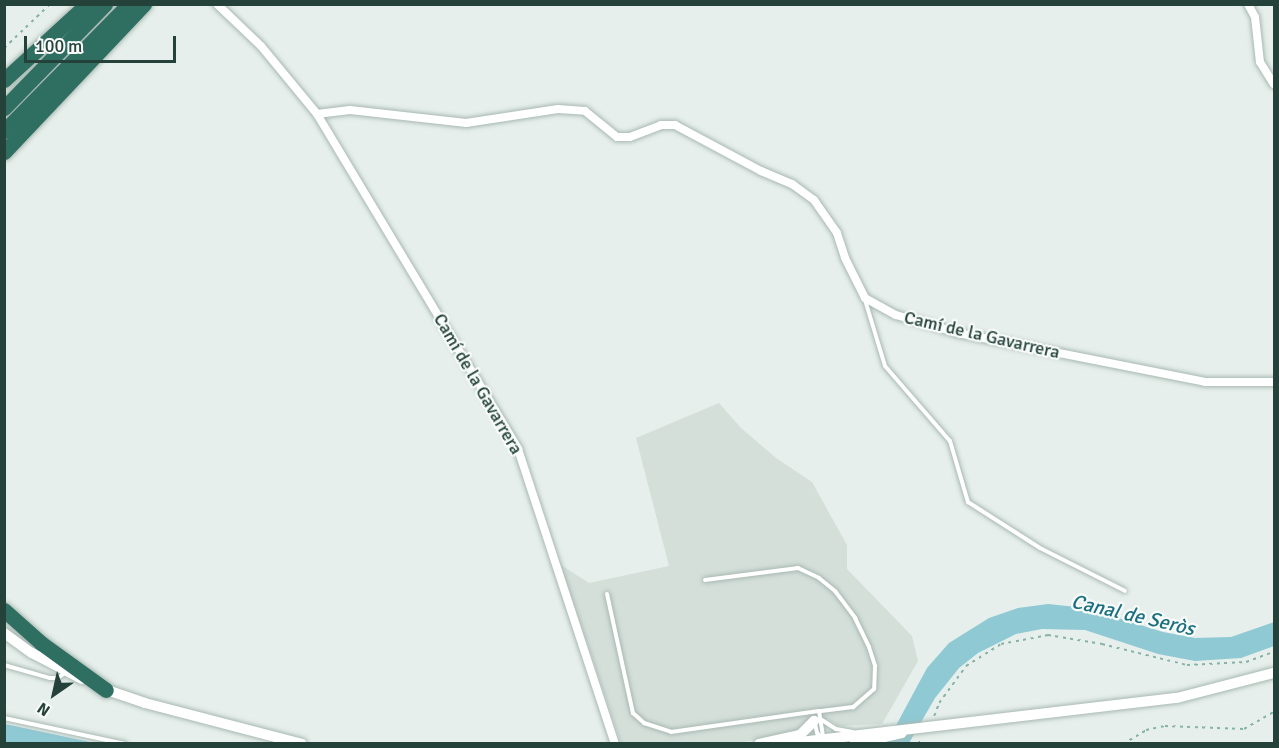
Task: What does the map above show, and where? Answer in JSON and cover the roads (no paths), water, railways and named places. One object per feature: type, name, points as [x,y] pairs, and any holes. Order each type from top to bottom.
[{"type":"highway","points":[[4,80],[87,4]]},
{"type":"highway","points":[[4,108],[105,4]]},
{"type":"highway","points":[[4,131],[129,4]]},
{"type":"highway","points":[[4,152],[144,4]]},
{"type":"highway","points":[[4,610],[41,643],[106,690]]},
{"type":"street","name":"Camí de la Gavarrera","points":[[217,4],[261,46],[317,114],[518,449],[615,744]]},
{"type":"street","points":[[1248,4],[1255,17],[1260,62],[1275,84]]},
{"type":"street","points":[[317,114],[350,110],[466,123],[565,109],[585,111],[617,137],[630,137],[661,125],[675,125],[761,171],[792,184],[814,200],[837,233],[845,258],[864,298]]},
{"type":"street","name":"Camí de la Gavarrera","points":[[864,298],[896,315],[958,333],[1205,382],[1275,382]]},
{"type":"street","points":[[4,633],[66,671],[106,690],[145,703],[302,744]]},
{"type":"street","points":[[783,744],[875,736],[1177,698],[1275,673]]},
{"type":"street","points":[[759,744],[800,735],[817,716]]},
{"type":"street","points":[[819,741],[875,736]]},
{"type":"lane","points":[[864,298],[885,366],[950,441],[968,502],[1040,548],[1125,591]]},
{"type":"lane","points":[[607,594],[633,712],[644,723],[671,732],[817,716],[853,707],[874,689],[875,666],[855,618],[835,591],[819,578],[798,568],[705,580]]},
{"type":"lane","points":[[4,665],[50,678],[58,678],[66,671]]},
{"type":"lane","points":[[817,716],[836,729],[857,738]]},
{"type":"lane","points":[[817,716],[819,741]]},
{"type":"lane","points":[[4,718],[125,744]]},
{"type":"water","points":[[1048,604],[1086,608],[1163,632],[1195,638],[1231,637],[1274,622],[1274,646],[1241,658],[1195,661],[1158,654],[1085,630],[1042,629],[1016,634],[978,653],[959,668],[935,698],[909,743],[886,744],[927,668],[949,643],[989,618],[1018,608]]},
{"type":"water","points":[[5,724],[95,743],[5,743]]},
{"type":"water label","name":"Canal de Seròs","points":[[1133,615]]}]
